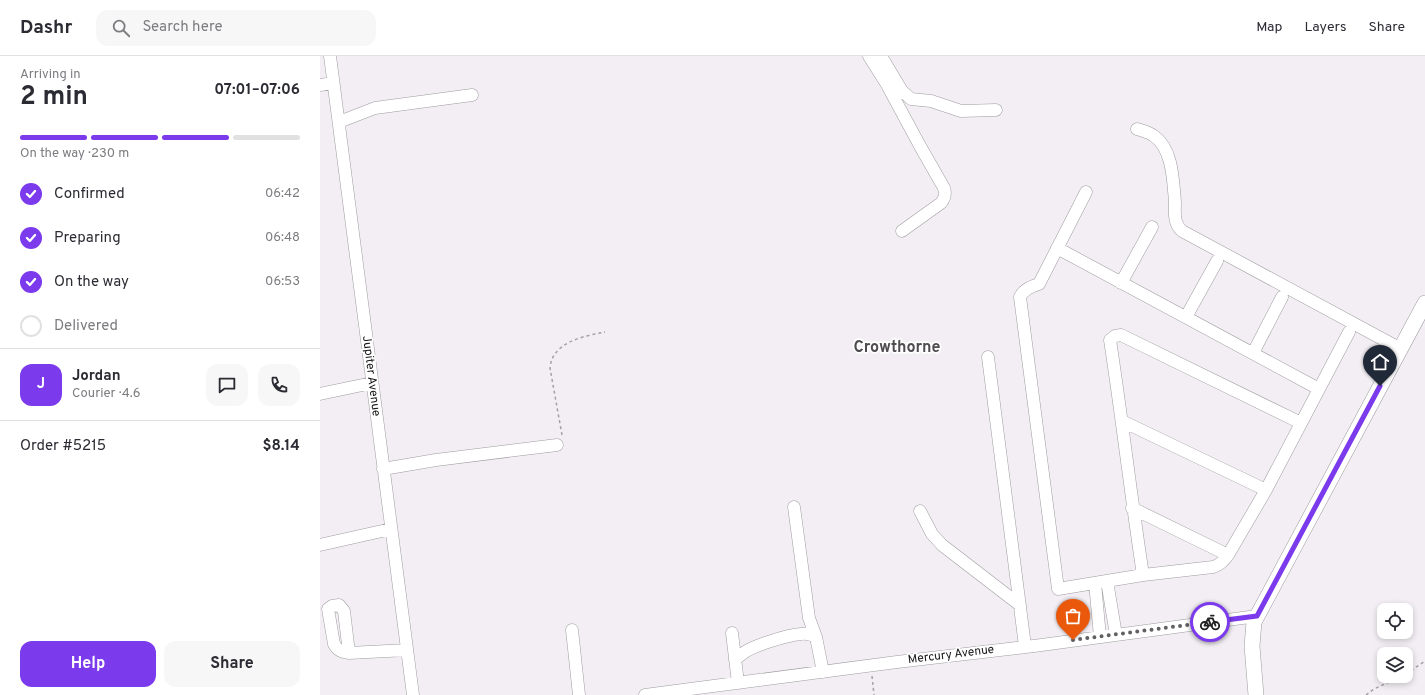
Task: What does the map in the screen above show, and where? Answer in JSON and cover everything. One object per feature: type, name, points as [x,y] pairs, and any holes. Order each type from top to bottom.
[{"type":"main road","points":[[1256,695],[1252,638],[1254,622],[1425,303]]},
{"type":"street","name":"Jupiter Avenue","points":[[330,56],[413,695]]},
{"type":"street","points":[[869,56],[886,83],[945,192],[944,200],[941,203],[902,231]]},
{"type":"street","points":[[880,56],[902,91],[910,99],[931,101],[961,111],[996,110]]},
{"type":"street","points":[[320,85],[333,83]]},
{"type":"street","points":[[339,122],[375,108],[472,95]]},
{"type":"street","points":[[1137,129],[1153,135],[1166,150],[1173,184],[1175,219],[1177,226],[1182,231],[1400,349]]},
{"type":"street","points":[[1086,192],[1039,284],[1022,292],[1020,297],[1058,589],[1143,575],[1213,567],[1219,565],[1228,555],[1266,490],[1349,332]]},
{"type":"street","points":[[1121,282],[1152,227]]},
{"type":"street","points":[[1057,248],[1319,389]]},
{"type":"street","points":[[1186,317],[1217,261]]},
{"type":"street","points":[[1253,353],[1282,297]]},
{"type":"street","points":[[1143,575],[1132,508],[1122,421],[1110,340],[1115,336],[1121,335],[1301,423]]},
{"type":"street","points":[[988,357],[1025,646]]},
{"type":"street","points":[[320,394],[372,384]]},
{"type":"street","points":[[1122,421],[1266,490]]},
{"type":"street","points":[[383,469],[436,460],[558,445]]},
{"type":"street","points":[[794,507],[809,618],[816,637],[823,672]]},
{"type":"street","points":[[1132,508],[1228,555]]},
{"type":"street","points":[[920,511],[932,534],[942,545],[1020,605]]},
{"type":"street","points":[[320,545],[391,529]]},
{"type":"street","points":[[1107,581],[1115,629]]},
{"type":"street","points":[[1095,583],[1099,632]]},
{"type":"street","name":"Mercury Avenue","points":[[645,695],[1025,646],[1115,629],[1257,616]]},
{"type":"street","points":[[796,634],[802,629],[809,618]]},
{"type":"street","points":[[572,630],[579,695]]},
{"type":"street","points":[[732,633],[738,683]]},
{"type":"street","points":[[735,660],[742,653],[754,647],[796,634],[810,634],[816,637]]},
{"type":"street","points":[[349,653],[407,650]]},
{"type":"path","points":[[558,445],[558,441],[562,437],[550,362],[554,355],[566,344],[588,335],[605,332]]},
{"type":"path","points":[[1413,669],[1425,661]]},
{"type":"path","points":[[871,666],[874,695]]},
{"type":"path","points":[[1366,695],[1374,689],[1387,683]]},
{"type":"way so far","points":[[1073,640],[1210,622]]},
{"type":"district","name":"Crowthorne","points":[[897,348]]},
{"type":"route","points":[[1210,622],[1257,616],[1380,386]]}]
